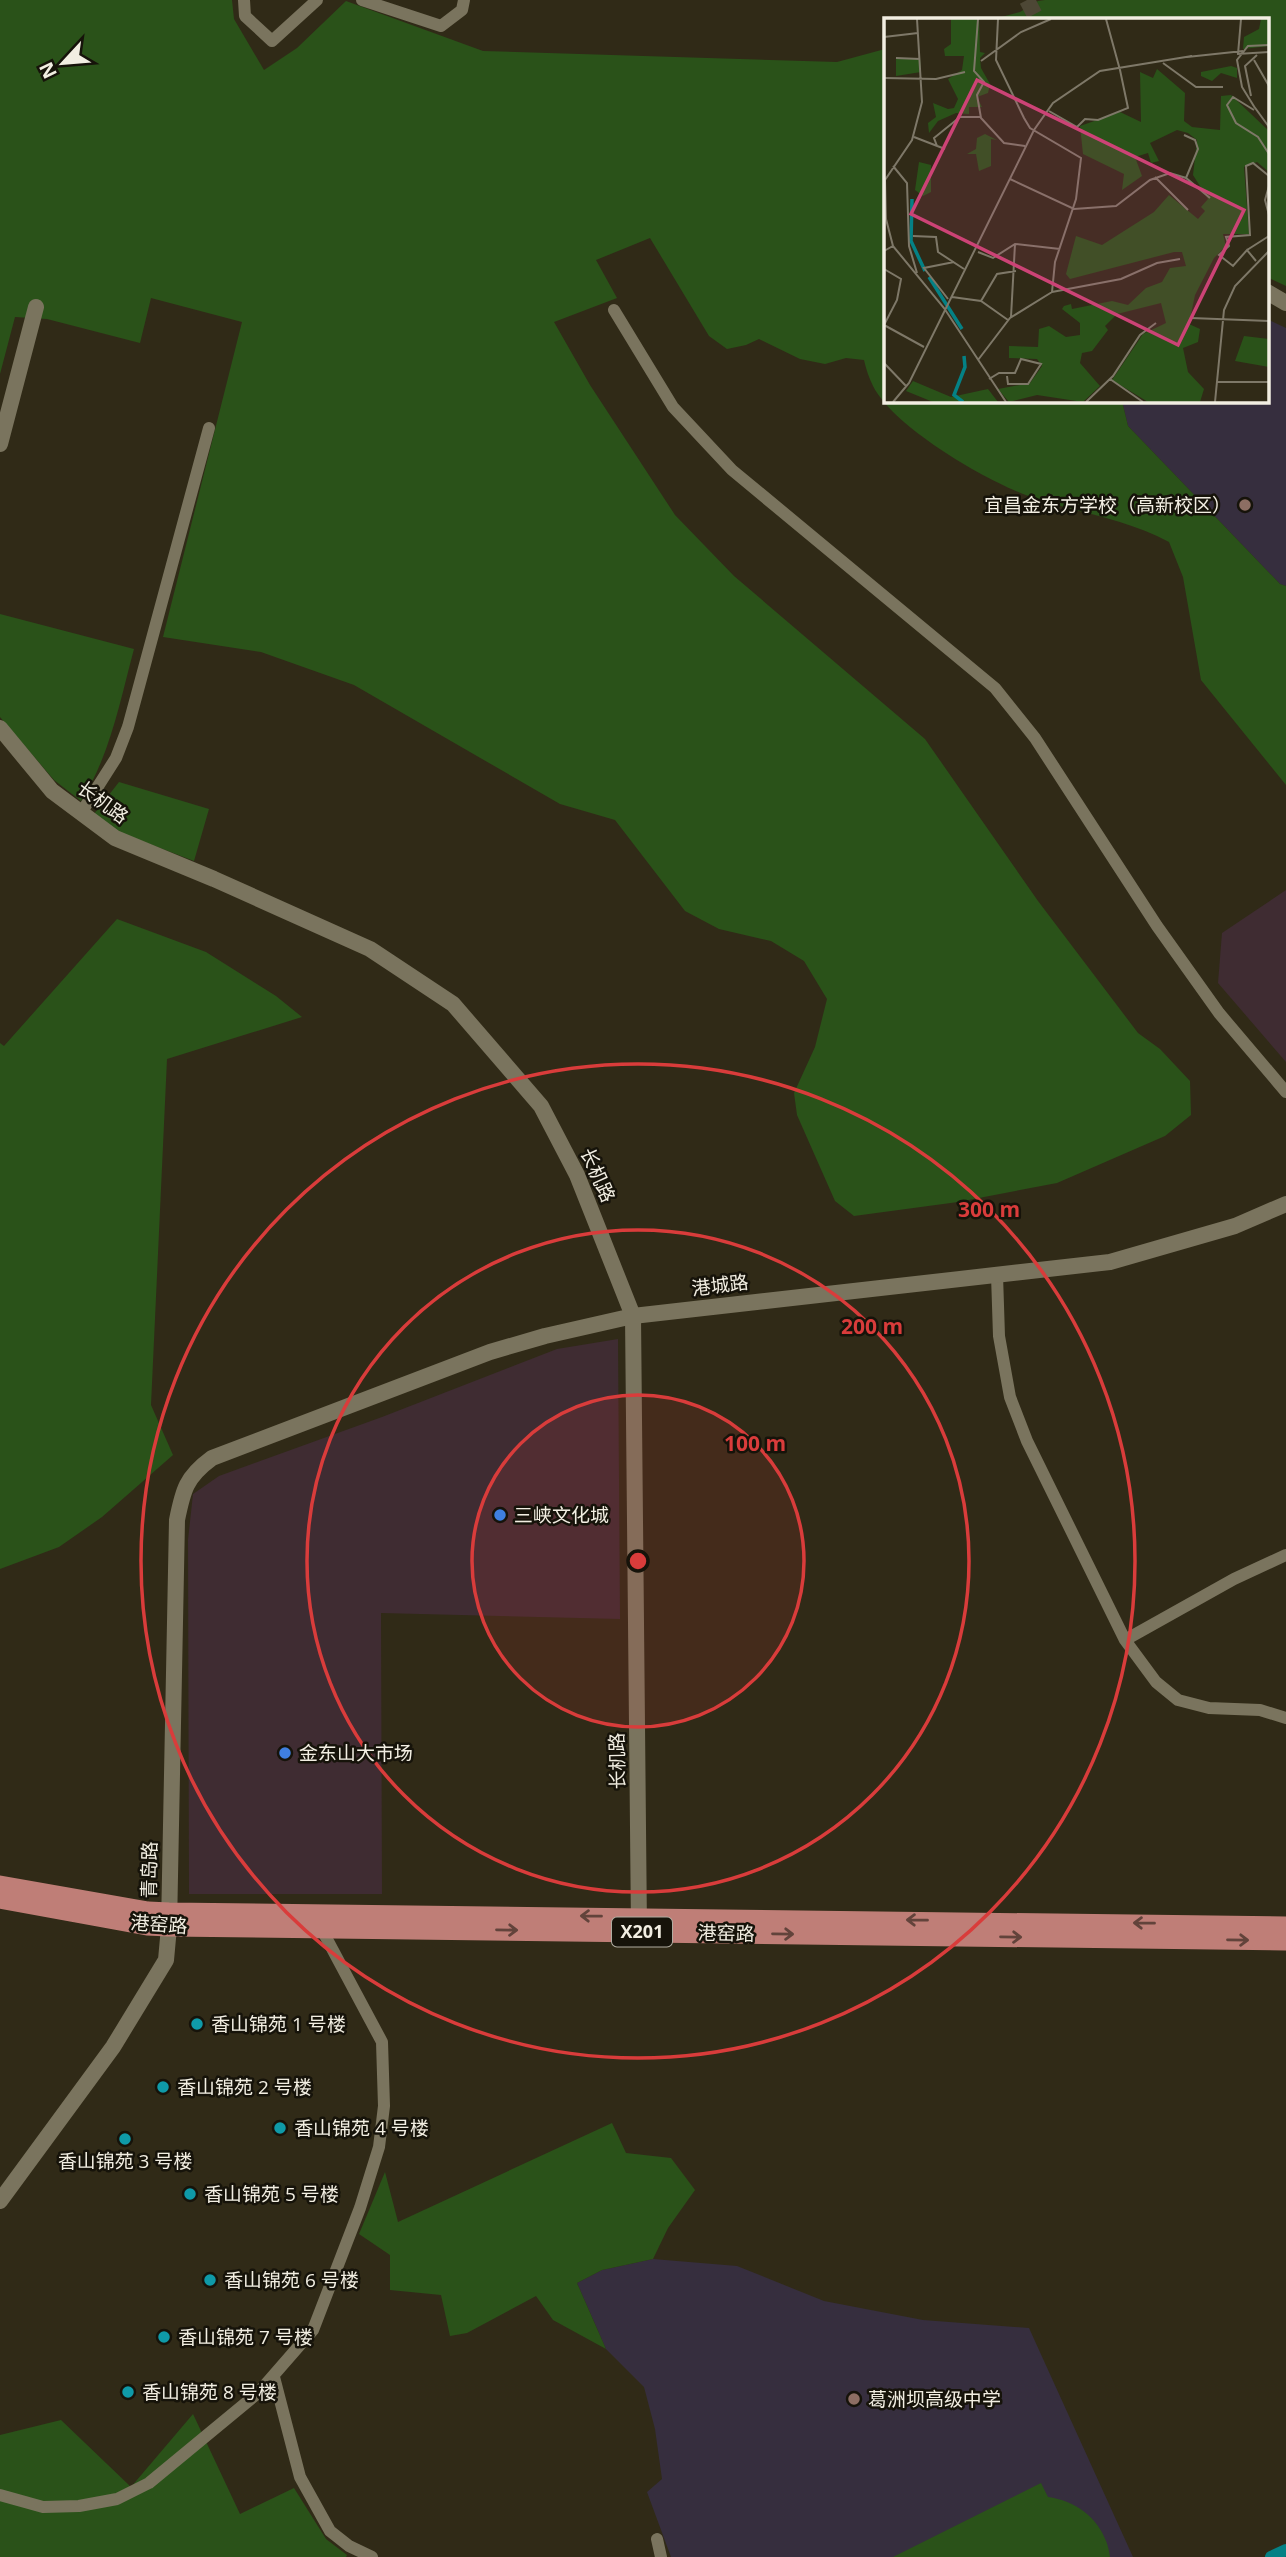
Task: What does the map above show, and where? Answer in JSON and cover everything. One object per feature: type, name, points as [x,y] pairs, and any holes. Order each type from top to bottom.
[{"type":"main road","name":"港窑路","points":[[0,1885],[148,1911],[169,1919],[321,1928],[639,1924],[1286,1941]]},
{"type":"main road","name":"港窑路","points":[[0,1899],[147,1926],[169,1919],[1286,1926]]},
{"type":"street","points":[[244,0],[245,16],[272,41],[317,0]]},
{"type":"street","points":[[362,0],[441,26],[462,10],[464,0]]},
{"type":"street","points":[[1268,293],[1286,303]]},
{"type":"street","points":[[0,444],[37,307]]},
{"type":"street","points":[[614,310],[673,407],[732,470],[995,688],[1035,738],[1157,926],[1206,995],[1286,1092]]},
{"type":"street","points":[[82,813],[116,758],[128,727],[209,428]]},
{"type":"street","name":"长机路","points":[[0,728],[52,791],[115,838],[370,949],[453,1004],[541,1106],[577,1175],[633,1316],[639,1924]]},
{"type":"street","name":"港城路","points":[[184,1488],[197,1469],[212,1458],[490,1352],[545,1336],[633,1316],[1110,1262],[1235,1226],[1286,1204]]},
{"type":"street","points":[[997,1275],[999,1336],[1010,1397],[1027,1441],[1125,1640],[1156,1682],[1178,1700],[1209,1708],[1260,1710],[1286,1718]]},
{"type":"street","name":"青岛路","points":[[0,2202],[113,2047],[166,1960],[177,1520],[184,1488]]},
{"type":"street","points":[[1125,1640],[1234,1579],[1286,1555]]},
{"type":"street","points":[[0,2495],[43,2507],[79,2506],[117,2499],[149,2483],[274,2377],[313,2330],[360,2208],[379,2147],[384,2106],[382,2042],[321,1928]]},
{"type":"street","points":[[274,2377],[300,2477],[330,2531],[349,2546],[372,2557]]},
{"type":"street","points":[[657,2539],[661,2557]]},
{"type":"shaded area","name":"宜昌金东方学校（高新校区）","points":[[1268,319],[1286,328],[1286,586],[1280,584],[1128,426],[1122,402],[1268,402]]},
{"type":"shaded area","points":[[1286,890],[1286,1062],[1218,983],[1222,933]]},
{"type":"shaded area","points":[[618,1339],[620,1619],[381,1613],[382,1894],[189,1894],[188,1540],[193,1494],[219,1476],[382,1417],[557,1349]]},
{"type":"shaded area","name":"葛洲坝高级中学","points":[[653,2259],[737,2266],[824,2301],[923,2320],[1029,2328],[1133,2557],[671,2557],[647,2492],[662,2479],[655,2429],[644,2387],[606,2349],[577,2283],[602,2270]]},
{"type":"green space","points":[[0,0],[232,0],[234,19],[264,70],[297,48],[346,1],[483,51],[837,62],[884,49],[884,402],[873,386],[864,360],[846,358],[825,364],[800,359],[759,339],[727,349],[709,336],[650,238],[596,260],[617,298],[554,322],[590,385],[675,515],[734,576],[925,739],[1038,901],[1138,1033],[1160,1049],[1190,1081],[1191,1115],[1165,1136],[1057,1183],[958,1202],[854,1216],[835,1201],[797,1115],[794,1093],[815,1047],[827,999],[804,961],[771,941],[719,929],[685,911],[615,820],[560,804],[354,685],[261,652],[163,637],[242,322],[151,298],[140,343],[47,319],[15,317],[0,374]]},
{"type":"green space","points":[[1286,0],[1286,286],[1268,277],[1268,18],[998,18],[1020,12],[1038,1]]},
{"type":"green space","points":[[884,402],[1122,402],[1128,426],[1280,584],[1286,586],[1286,785],[1201,680],[1183,577],[1169,542],[1121,522],[1018,492],[946,453],[901,419]]},
{"type":"green space","points":[[0,614],[134,649],[107,747],[81,801],[54,780],[0,717]]},
{"type":"green space","points":[[119,782],[209,809],[194,861],[121,833],[94,814]]},
{"type":"green space","points":[[117,919],[206,952],[276,996],[302,1017],[167,1059],[151,1405],[173,1455],[102,1517],[59,1547],[0,1569],[0,1043],[4,1046]]},
{"type":"green space","points":[[612,2123],[626,2153],[671,2158],[695,2190],[668,2228],[653,2259],[602,2270],[577,2283],[606,2349],[553,2320],[536,2296],[467,2333],[450,2336],[441,2295],[390,2290],[390,2255],[359,2234],[385,2172],[398,2222]]},
{"type":"green space","points":[[193,2414],[240,2514],[294,2488],[326,2539],[347,2555],[346,2557],[0,2557],[0,2435],[61,2420],[131,2487]]},
{"type":"green space","points":[[1041,2483],[1048,2497],[1071,2503],[1090,2516],[1103,2534],[1110,2557],[893,2557]]},
{"type":"waterway","points":[[1271,2557],[1286,2550]]},
{"type":"tunnel","points":[[1027,0],[1036,18]]},
{"type":"place","name":"宜昌金东方学校（高新校区）","points":[[1245,505]]},
{"type":"place","name":"三峡文化城","points":[[500,1515]]},
{"type":"place","name":"金东山大市场","points":[[285,1753]]},
{"type":"place","name":"香山锦苑 1 号楼","points":[[197,2024]]},
{"type":"place","name":"香山锦苑 2 号楼","points":[[163,2087]]},
{"type":"place","name":"香山锦苑 4 号楼","points":[[280,2128]]},
{"type":"place","name":"香山锦苑 3 号楼","points":[[125,2139]]},
{"type":"place","name":"香山锦苑 5 号楼","points":[[190,2194]]},
{"type":"place","name":"香山锦苑 6 号楼","points":[[210,2280]]},
{"type":"place","name":"香山锦苑 7 号楼","points":[[164,2337]]},
{"type":"place","name":"香山锦苑 8 号楼","points":[[128,2392]]},
{"type":"place","name":"葛洲坝高级中学","points":[[854,2399]]}]
